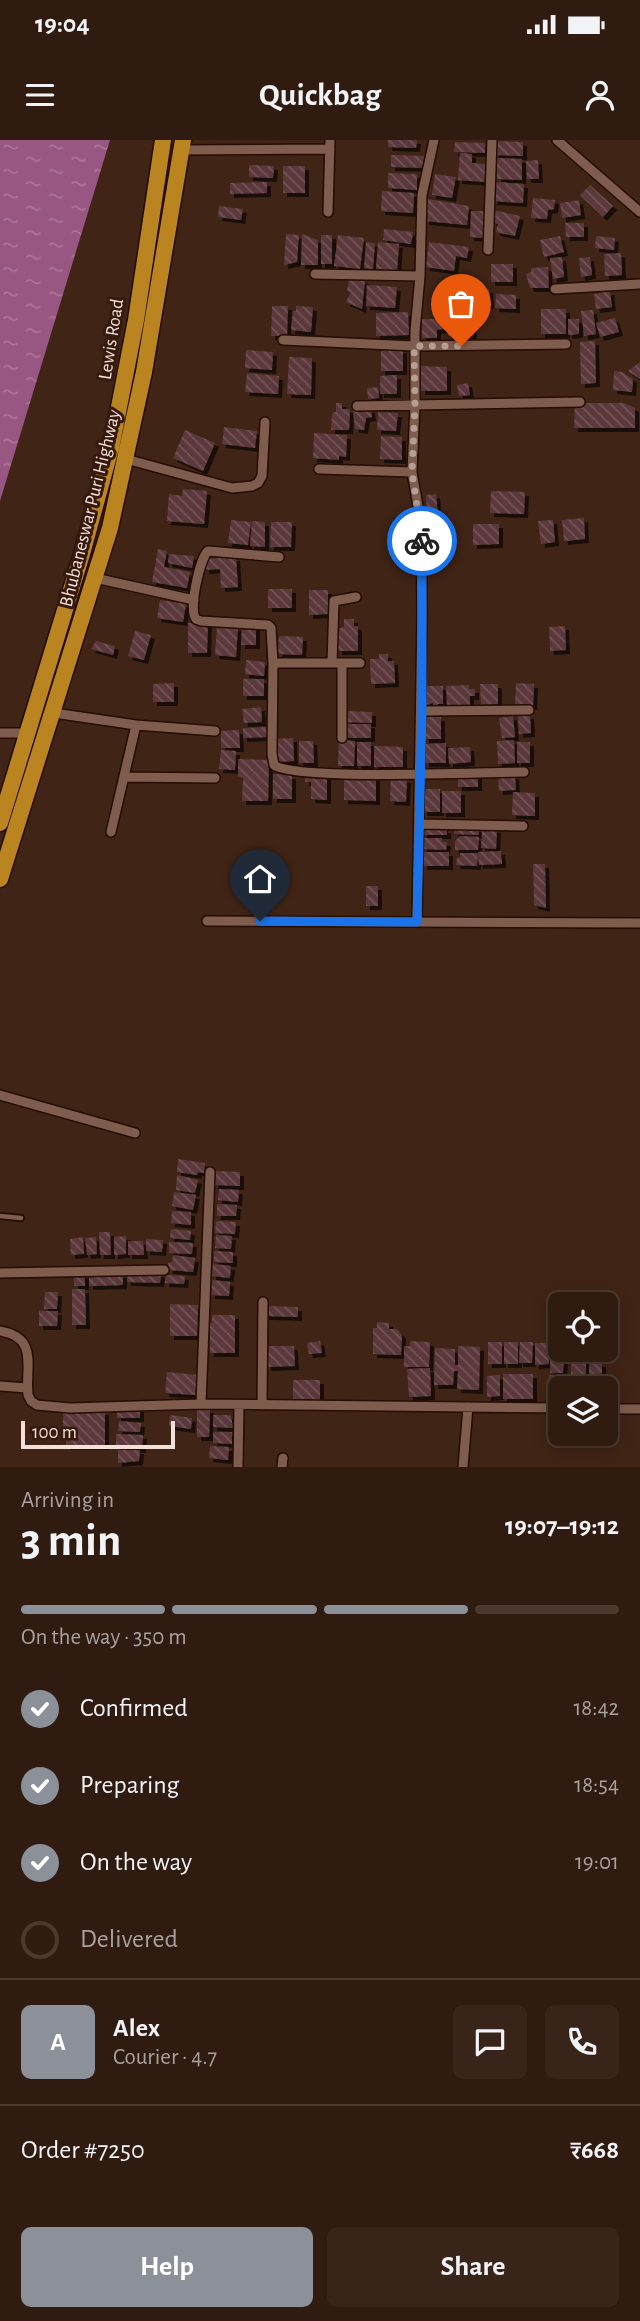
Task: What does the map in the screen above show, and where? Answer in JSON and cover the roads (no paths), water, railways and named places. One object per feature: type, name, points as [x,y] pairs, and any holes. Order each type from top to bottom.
[{"type":"highway","name":"Lewis Road","points":[[0,823],[89,532],[111,447],[135,320],[163,140]]},
{"type":"highway","name":"Bhubaneswar Puri Highway","points":[[0,878],[110,528],[144,372],[182,145]]},
{"type":"street","points":[[417,922],[422,711],[422,537],[412,472],[414,346],[422,203],[434,140]]},
{"type":"street","points":[[488,250],[492,140]]},
{"type":"street","points":[[557,140],[640,212]]},
{"type":"street","points":[[182,145],[330,145],[327,212]]},
{"type":"street","points":[[315,274],[419,276]]},
{"type":"street","points":[[555,289],[640,284]]},
{"type":"street","points":[[283,340],[414,346],[566,344]]},
{"type":"street","points":[[357,406],[580,402]]},
{"type":"street","points":[[126,459],[232,488],[252,486],[258,483],[262,476],[265,422]]},
{"type":"street","points":[[319,469],[412,472]]},
{"type":"street","points":[[279,556],[208,551],[201,563],[194,600],[194,615],[201,621],[268,625],[273,663],[272,754],[277,768],[300,772],[524,772]]},
{"type":"street","points":[[95,578],[194,600]]},
{"type":"street","points":[[342,738],[334,601],[356,597]]},
{"type":"street","points":[[273,663],[360,663]]},
{"type":"street","points":[[422,711],[528,710]]},
{"type":"street","points":[[54,713],[136,725],[215,731]]},
{"type":"street","points":[[111,832],[136,725]]},
{"type":"street","points":[[0,733],[28,733]]},
{"type":"street","points":[[125,777],[215,778]]},
{"type":"street","points":[[420,824],[523,826]]},
{"type":"street","points":[[207,920],[640,923]]},
{"type":"street","points":[[0,1095],[135,1133]]},
{"type":"street","points":[[201,1404],[210,1172]]},
{"type":"street","points":[[0,1273],[164,1270]]},
{"type":"street","points":[[262,1405],[263,1302]]},
{"type":"street","points":[[0,1331],[24,1341],[27,1349],[27,1388],[31,1401],[37,1405],[70,1408],[201,1404],[548,1408]]},
{"type":"street","points":[[0,1386],[27,1388]]},
{"type":"street","points":[[238,1467],[239,1406]]},
{"type":"street","points":[[463,1467],[468,1407]]},
{"type":"street","points":[[618,1409],[640,1409]]},
{"type":"lane","points":[[0,1216],[21,1218]]},
{"type":"water","points":[[0,140],[110,140],[0,501]]}]
